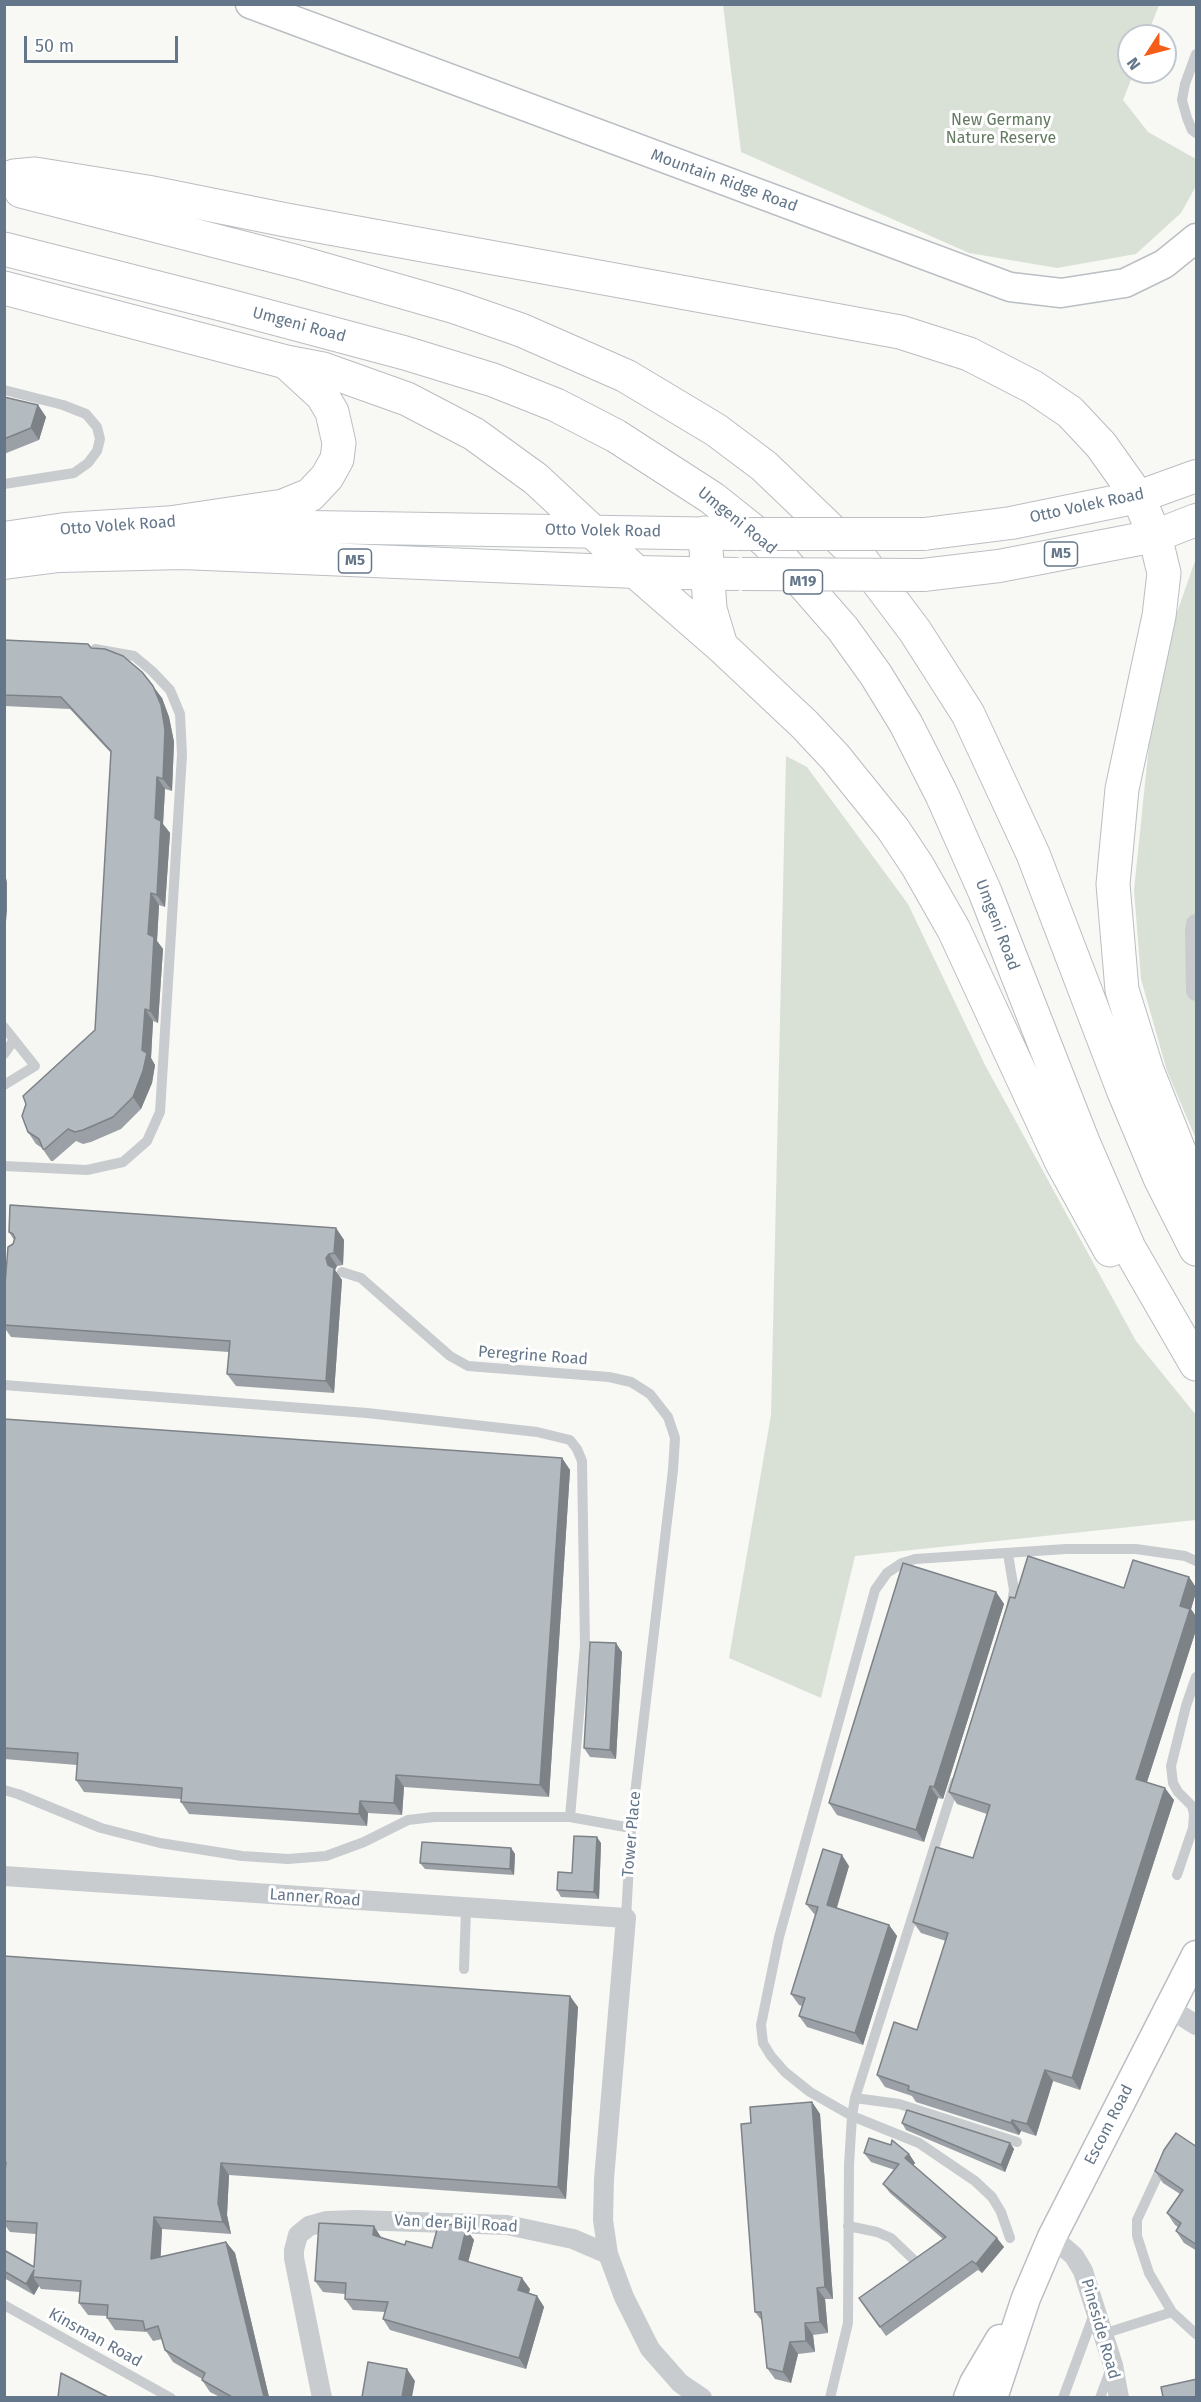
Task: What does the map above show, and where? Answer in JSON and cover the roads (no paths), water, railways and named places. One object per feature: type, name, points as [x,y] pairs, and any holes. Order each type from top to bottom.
[{"type":"highway","points":[[4,180],[34,174],[147,192],[297,222],[900,332],[969,354],[1033,387],[1070,412],[1101,445],[1138,497],[1155,536],[1164,573],[1159,616],[1122,789],[1113,884],[1122,990],[1147,1070],[1197,1193]]},
{"type":"highway","points":[[4,187],[325,269],[455,307],[521,330],[626,376],[716,430],[764,466],[860,558],[915,631],[968,714],[1033,854],[1124,1092],[1160,1178],[1197,1249]]},
{"type":"highway","name":"Umgeni Road","points":[[4,249],[405,353],[493,380],[556,405],[616,436],[712,498],[766,541],[843,629],[876,675],[906,724],[942,795],[985,892],[1079,1131],[1129,1248],[1197,1364]]},
{"type":"highway","points":[[4,288],[286,362],[323,369],[407,399],[474,434],[536,479],[636,572],[721,646],[804,724],[836,758],[886,820],[917,865],[954,930],[1061,1161],[1101,1236],[1197,1382]]},
{"type":"highway","points":[[176,522],[283,506],[310,495],[327,477],[337,459],[339,443],[332,411],[322,395],[286,362]]},
{"type":"highway","points":[[721,534],[707,573],[713,626],[721,646]]},
{"type":"main road","name":"Otto Volek Road","points":[[4,538],[65,529],[176,522],[311,527],[721,534],[924,534],[1011,523],[1138,497],[1197,476]]},
{"type":"main road","name":"Otto Volek Road","points":[[4,563],[70,555],[182,554],[636,572],[923,575],[999,566],[1155,536],[1197,520]]},
{"type":"street","name":"Mountain Ridge Road","points":[[250,4],[1010,287],[1061,293],[1125,283],[1164,264],[1197,238]]},
{"type":"street","points":[[1197,924],[1195,930],[1197,991]]},
{"type":"street","name":"Lanner Road","points":[[4,1876],[626,1918]]},
{"type":"street","name":"Tower Place","points":[[608,2254],[603,2220],[604,2179],[626,1918]]},
{"type":"street","name":"Escom Road","points":[[993,2397],[1026,2298],[1052,2237],[1197,1954]]},
{"type":"street","points":[[1168,2008],[1197,2025]]},
{"type":"street","name":"Van der Bijl Road","points":[[322,2397],[294,2258],[296,2242],[304,2229],[327,2221],[356,2220],[507,2225],[573,2239],[608,2254]]},
{"type":"street","name":"Pineside Road","points":[[1052,2237],[1079,2263],[1113,2365],[1119,2397]]},
{"type":"street","points":[[608,2254],[624,2296],[650,2349],[680,2383],[702,2397]]},
{"type":"street","name":"Escom Road","points":[[968,2397],[1026,2298]]},
{"type":"lane","points":[[1197,54],[1185,84],[1182,100],[1192,130],[1197,133]]},
{"type":"lane","points":[[4,390],[63,405],[86,414],[97,427],[100,439],[97,451],[88,463],[74,473],[4,484]]},
{"type":"lane","points":[[4,1166],[87,1170],[123,1162],[147,1141],[160,1112],[182,755],[180,714],[170,690],[134,656],[105,649],[82,648]]},
{"type":"lane","points":[[4,1027],[35,1066],[4,1085]]},
{"type":"lane","points":[[4,1054],[14,1040]]},
{"type":"lane","name":"Peregrine Road","points":[[342,1272],[361,1278],[450,1356],[468,1366],[609,1377],[631,1382],[650,1394],[668,1417]]},
{"type":"lane","points":[[4,1385],[367,1413],[537,1432],[570,1440],[582,1461],[585,1646],[570,1817]]},
{"type":"lane","name":"Tower Place","points":[[626,1918],[631,1828],[673,1470],[675,1438],[668,1417]]},
{"type":"lane","points":[[1010,2238],[1001,2212],[992,2197],[969,2176],[919,2143],[852,2116],[810,2092],[785,2072],[763,2043],[761,2025],[779,1937],[874,1590],[887,1573],[902,1563],[915,1559],[1066,1549],[1136,1549],[1197,1561]]},
{"type":"lane","points":[[1007,1620],[1014,1590],[1008,1554]]},
{"type":"lane","points":[[1177,1875],[1193,1828],[1194,1814],[1192,1806],[1178,1792],[1173,1783],[1171,1766],[1186,1706],[1197,1677]]},
{"type":"lane","points":[[830,2397],[848,2324],[848,2226],[852,2116],[855,2098],[957,1776]]},
{"type":"lane","points":[[4,1790],[101,1828],[160,1843],[242,1856],[288,1859],[326,1856],[343,1851],[408,1820],[434,1816],[570,1817],[631,1828]]},
{"type":"lane","points":[[464,1969],[466,1909]]},
{"type":"lane","points":[[855,2098],[899,2104],[1017,2142]]},
{"type":"lane","points":[[1170,2149],[1137,2220],[1137,2236],[1149,2273],[1172,2312],[1197,2334]]},
{"type":"lane","points":[[848,2226],[877,2232],[891,2238],[914,2260]]},
{"type":"lane","name":"Kinsman Road","points":[[4,2305],[171,2397]]},
{"type":"lane","points":[[1063,2397],[1095,2310]]},
{"type":"lane","points":[[1103,2334],[1172,2312]]},
{"type":"lane","points":[[1100,2397],[1113,2365]]},
{"type":"park label","name":"New Germany Nature Reserve","points":[[1001,130]]}]
